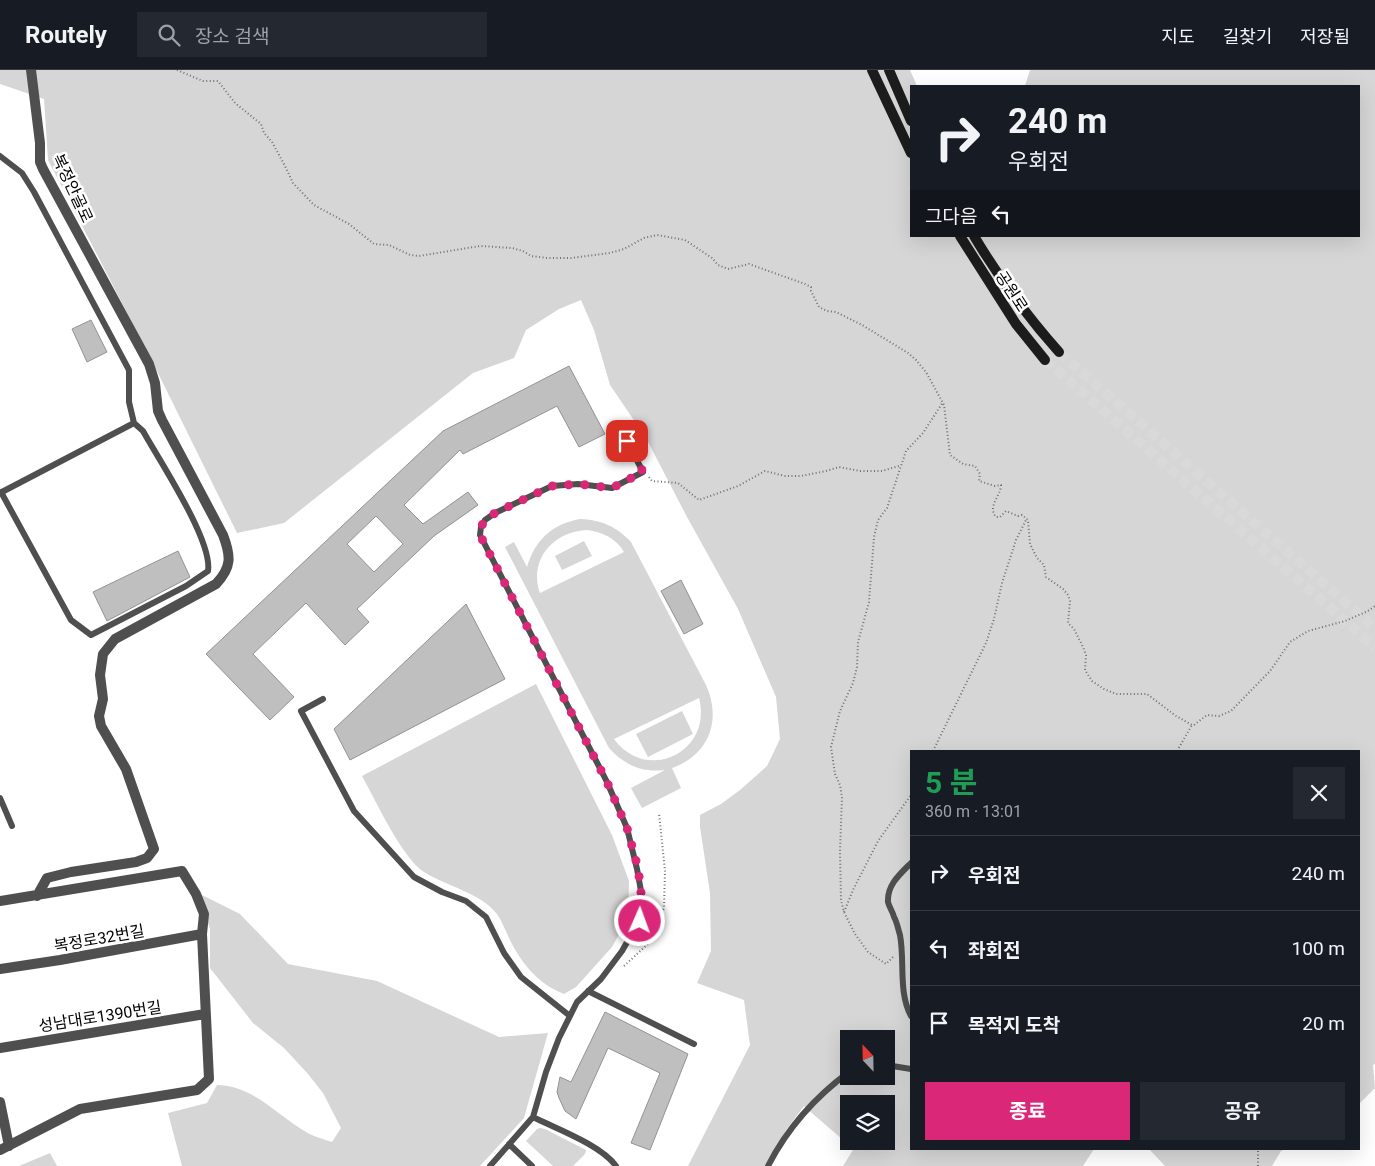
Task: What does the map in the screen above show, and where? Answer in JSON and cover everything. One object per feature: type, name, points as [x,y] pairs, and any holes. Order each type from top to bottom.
[{"type":"main road","points":[[872,70],[910,151]]},
{"type":"main road","points":[[889,70],[910,119]]},
{"type":"main road","name":"공원로","points":[[961,237],[1016,324],[1045,360]]},
{"type":"main road","name":"공원로","points":[[975,237],[1002,280],[1032,321],[1059,352]]},
{"type":"street","name":"복정안골로","points":[[31,70],[40,143],[40,162],[148,364],[155,383],[158,410],[162,420],[223,535],[229,550],[228,569],[216,584],[116,639],[103,654],[100,675],[102,699],[100,721],[126,768],[154,849],[147,858],[136,862],[71,872],[47,878],[36,896]]},
{"type":"street","points":[[0,901],[182,871],[196,894],[204,914],[202,934],[209,1079],[197,1090],[80,1110],[5,1148],[0,1102]]},
{"type":"street","name":"복정로32번길","points":[[0,969],[202,934]]},
{"type":"street","name":"성남대로1390번길","points":[[0,1048],[205,1014]]},
{"type":"lane","points":[[0,156],[22,173],[34,192],[129,370],[129,402],[134,423],[143,431],[189,512],[210,562],[208,571],[186,586],[91,636],[71,620],[0,492],[134,423]]},
{"type":"lane","points":[[490,1166],[533,1116],[546,1072],[559,1038],[577,1002],[601,979],[622,951],[640,921],[641,892],[638,868],[627,828],[607,782],[480,535],[481,527],[485,520],[495,513],[552,486],[578,484],[612,488],[643,472],[627,441],[617,446]]},
{"type":"lane","points":[[323,699],[301,711],[354,811],[414,877],[442,892],[466,901],[486,917],[504,953],[521,977],[570,1016]]},
{"type":"lane","points":[[0,798],[12,826]]},
{"type":"lane","points":[[910,864],[897,877],[891,888],[888,903],[896,919],[902,948],[904,991],[910,1014]]},
{"type":"lane","points":[[588,991],[694,1044]]},
{"type":"lane","points":[[895,1066],[910,1069]]},
{"type":"lane","points":[[768,1166],[773,1155],[799,1119],[826,1089],[840,1079]]},
{"type":"lane","points":[[533,1116],[596,1148],[616,1166]]},
{"type":"lane","points":[[509,1144],[532,1166]]},
{"type":"path","points":[[177,70],[203,82],[218,81],[235,103],[261,124],[264,133],[277,151],[299,191],[314,205],[348,224],[374,244],[390,245],[410,255],[419,256],[480,246],[512,248],[523,251],[531,256],[555,259],[610,253],[624,249],[644,238],[657,234],[685,240],[712,258],[718,265],[728,269],[749,264],[810,287],[818,307],[827,312],[836,312],[862,325],[914,358],[926,372],[943,402],[950,455],[963,464],[975,466],[980,474],[980,481],[995,486],[1001,484],[1000,493],[993,504],[993,512],[996,517],[1000,517],[1006,512],[1018,516],[1022,515],[1028,523],[1030,544],[1037,558],[1044,565],[1046,578],[1064,589],[1068,595],[1070,601],[1068,623],[1074,629],[1083,647],[1086,655],[1085,670],[1092,681],[1116,694],[1148,694],[1176,716],[1192,725]]},
{"type":"path","points":[[902,948],[886,964],[868,952],[855,934],[844,912],[841,900],[840,851],[842,796],[835,774],[831,747],[840,712],[853,683],[857,667],[858,642],[869,602],[875,530],[878,520],[887,508],[906,451],[936,415],[943,402]]},
{"type":"path","points":[[643,472],[652,481],[678,483],[699,500],[738,486],[765,471],[785,476],[801,476],[839,467],[860,471],[882,471],[900,466]]},
{"type":"path","points":[[933,750],[988,638],[1005,574],[1016,540],[1026,520]]},
{"type":"path","points":[[1178,750],[1192,725],[1207,715],[1219,716],[1232,712],[1270,671],[1290,642],[1308,630],[1345,621],[1375,606]]},
{"type":"path","points":[[844,912],[878,841],[910,796]]},
{"type":"path","points":[[624,966],[649,943],[664,908],[665,871],[659,813]]},
{"type":"path","points":[[1258,1150],[1258,1166]]},
{"type":"shaded area","points":[[0,70],[910,70],[917,85],[910,85],[910,237],[1360,237],[1360,85],[1025,85],[1030,70],[1375,70],[1375,1064],[1373,1065],[1375,1088],[1360,1103],[1360,750],[910,750],[910,1150],[1093,1150],[1083,1166],[843,1166],[853,1150],[895,1150],[895,1095],[840,1095],[840,1137],[804,1106],[786,1130],[767,1166],[688,1166],[750,1045],[744,1000],[697,983],[711,951],[710,893],[700,827],[700,815],[721,804],[767,766],[780,739],[776,697],[738,609],[646,438],[610,385],[594,330],[581,300],[559,309],[526,330],[514,358],[473,373],[284,523],[237,533],[152,361],[48,160],[44,99],[0,84]]},
{"type":"shaded area","points":[[580,519],[601,522],[620,532],[631,542],[711,698],[713,711],[709,735],[695,754],[685,762],[672,768],[681,788],[642,808],[631,788],[665,770],[649,770],[634,766],[621,759],[609,748],[505,547],[514,542],[527,567],[530,557],[540,541],[553,529],[570,521]],"holes":[[[587,530],[608,536],[624,552],[540,593],[537,581],[538,569],[541,559],[547,550],[554,542],[564,536]],[[699,698],[701,717],[696,734],[687,747],[674,756],[659,760],[643,759],[628,752],[614,739]]]},
{"type":"shaded area","points":[[584,541],[592,556],[562,570],[555,556]]},
{"type":"shaded area","points":[[536,684],[612,835],[629,881],[628,918],[612,947],[576,987],[564,994],[538,978],[525,964],[499,917],[490,907],[473,895],[424,872],[416,865],[398,842],[362,776]]},
{"type":"shaded area","points":[[682,711],[693,734],[648,757],[636,734]]},
{"type":"shaded area","points":[[198,893],[240,914],[288,964],[377,981],[499,1037],[548,1033],[524,1118],[480,1166],[182,1166],[168,1113],[207,1103],[217,1085],[230,1086],[253,1095],[295,1125],[319,1138],[332,1142],[341,1128],[323,1093],[308,1074],[284,1048],[253,1023],[210,968],[210,929]]},
{"type":"shaded area","points":[[540,1128],[586,1150],[585,1154],[573,1166],[553,1166],[526,1141]]},
{"type":"shaded area","points":[[1150,1150],[1284,1150],[1272,1166],[1165,1166]]},
{"type":"shaded area","points":[[50,1153],[57,1166],[19,1166]]},
{"type":"building","points":[[91,320],[107,352],[87,362],[72,329]]},
{"type":"building","points":[[569,366],[605,434],[579,447],[557,406],[463,454],[460,450],[404,505],[423,524],[468,492],[478,505],[434,536],[357,609],[369,622],[345,645],[306,603],[253,654],[294,697],[270,720],[206,654],[443,431]],"holes":[[[376,516],[403,544],[374,572],[347,544]]]},
{"type":"building","points":[[178,551],[190,577],[107,621],[93,592]]},
{"type":"building","points":[[681,580],[703,624],[684,634],[661,591]]},
{"type":"building","points":[[466,604],[505,679],[350,760],[334,729]]},
{"type":"building","points":[[605,1012],[688,1054],[650,1150],[631,1143],[660,1073],[608,1048],[576,1119],[565,1111],[557,1092],[560,1077],[571,1082]]},
{"type":"tunnel","points":[[1059,352],[1375,628]]},
{"type":"tunnel","points":[[1045,360],[1375,647]]},
{"type":"route","points":[[627,441],[643,472],[612,488],[578,484],[552,486],[495,513],[485,520],[481,527],[480,535],[607,782],[627,828],[638,868],[641,892],[640,921]]}]
